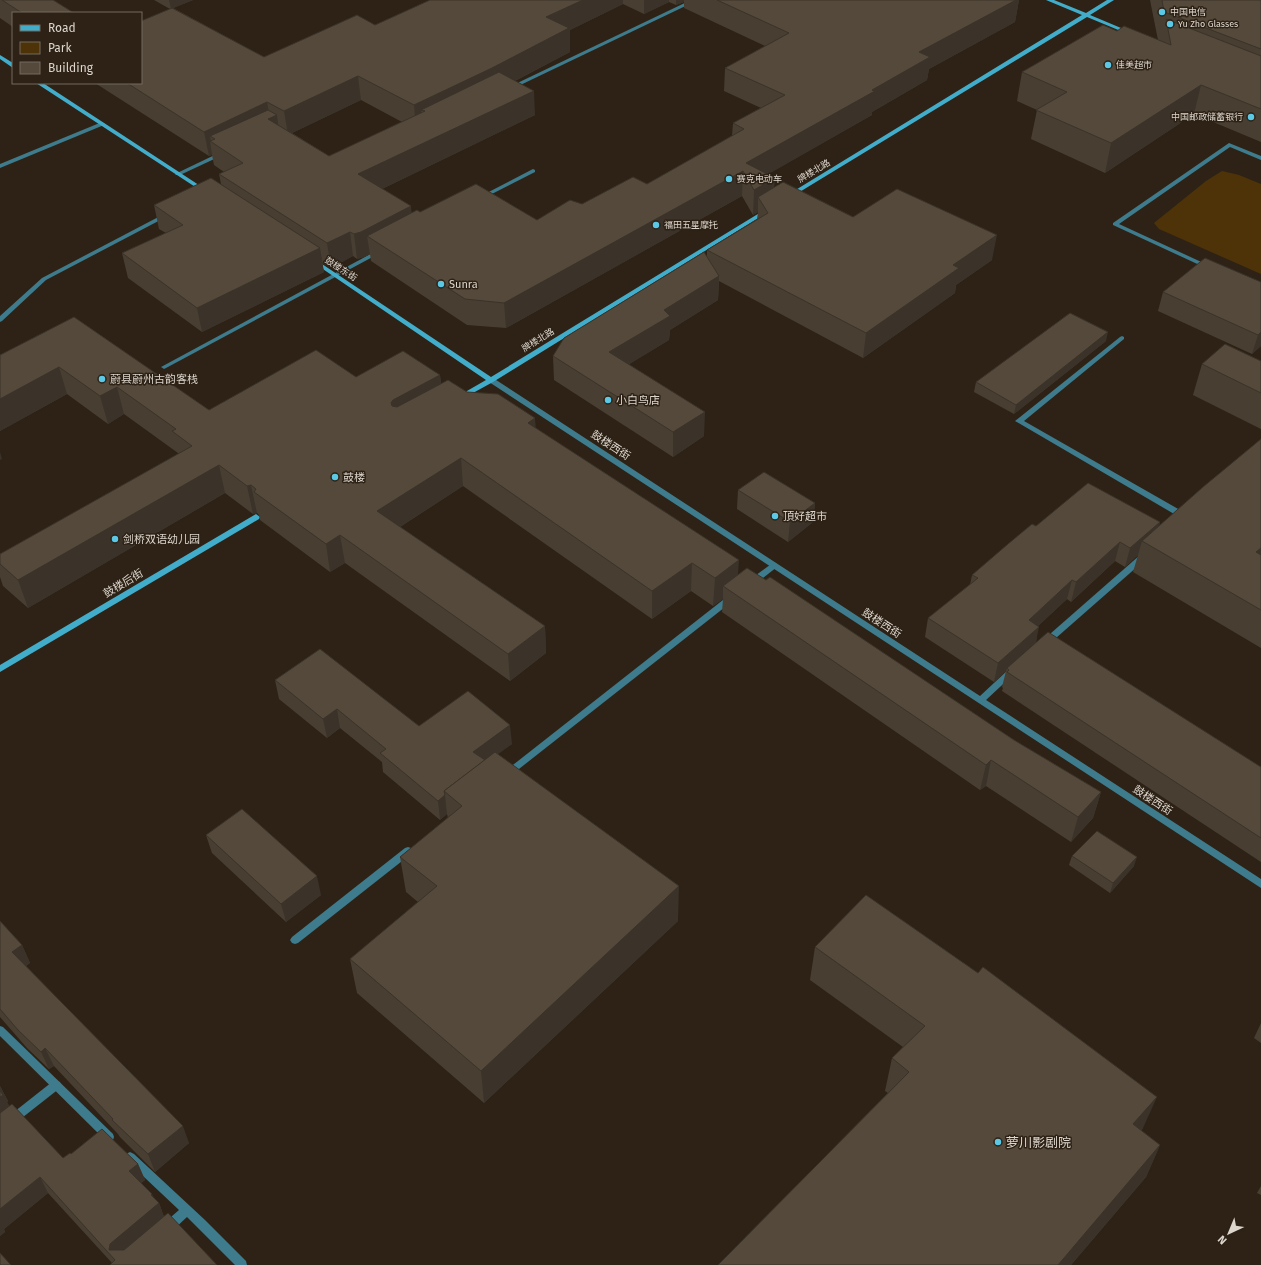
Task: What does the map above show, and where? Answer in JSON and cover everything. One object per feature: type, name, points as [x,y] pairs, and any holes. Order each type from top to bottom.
[{"type":"main road","points":[[1049,0],[1137,36]]},
{"type":"main road","name":"牌楼北路","points":[[787,198],[1111,0]]},
{"type":"main road","points":[[0,57],[12,65]]},
{"type":"main road","points":[[42,84],[208,193]]},
{"type":"main road","name":"牌楼北路","points":[[492,380],[774,206]]},
{"type":"main road","name":"鼓楼东街","points":[[308,258],[492,380]]},
{"type":"main road","points":[[452,402],[492,380]]},
{"type":"main road","name":"鼓楼后街","points":[[0,668],[256,517]]},
{"type":"street","points":[[506,90],[695,0]]},
{"type":"street","points":[[0,166],[102,124]]},
{"type":"street","points":[[1213,270],[1115,224],[1229,145],[1261,158]]},
{"type":"street","points":[[178,174],[229,150]]},
{"type":"street","points":[[476,200],[532,171]]},
{"type":"street","points":[[201,197],[208,193]]},
{"type":"street","points":[[0,320],[44,279],[174,211]]},
{"type":"street","points":[[164,367],[384,249]]},
{"type":"street","points":[[1122,338],[1019,421],[1188,518],[1182,523]]},
{"type":"street","name":"鼓楼西街","points":[[492,380],[1261,884]]},
{"type":"street","points":[[1039,648],[1152,549]]},
{"type":"street","points":[[500,779],[774,565]]},
{"type":"street","points":[[980,700],[1021,663]]},
{"type":"street","points":[[295,940],[414,847]]},
{"type":"street","points":[[0,1030],[186,1211],[210,1231],[242,1265]]},
{"type":"street","points":[[0,1129],[56,1085]]},
{"type":"street","points":[[157,1236],[186,1211]]},
{"type":"green space","points":[[1222,171],[1239,175],[1261,184],[1261,274],[1159,229],[1154,223],[1206,181]]},
{"type":"building","points":[[2,0],[53,0],[72,12],[20,12]]},
{"type":"building","points":[[430,0],[583,0],[546,17],[569,28],[492,68],[414,105],[358,76],[284,111],[267,102],[204,132],[129,84],[142,84],[142,21],[172,8],[264,57],[357,15],[375,25]]},
{"type":"building","points":[[717,0],[1016,0],[919,52],[930,57],[872,90],[875,91],[746,163],[775,178],[754,190],[743,171],[504,303],[465,299],[367,236],[417,210],[420,212],[476,184],[537,220],[570,200],[582,204],[633,177],[647,184],[744,129],[733,123],[785,95],[725,68],[789,33]]},
{"type":"building","points":[[1162,0],[1261,0],[1261,49],[1164,12]]},
{"type":"building","points":[[1166,19],[1261,56],[1261,109],[1201,85],[1111,143],[1036,110],[1067,92],[1022,72],[1103,25],[1117,31],[1124,26],[1171,45]]},
{"type":"building","points":[[499,72],[534,91],[358,174],[411,206],[361,232],[354,234],[350,232],[327,243],[219,174],[243,163],[210,141],[215,139],[210,136],[268,110],[277,115],[268,119],[329,156],[425,111],[421,110]]},
{"type":"building","points":[[211,178],[320,248],[197,308],[122,253],[183,225],[154,205]]},
{"type":"building","points":[[783,182],[853,217],[897,189],[997,235],[953,265],[959,268],[866,333],[707,250],[768,213],[758,197]]},
{"type":"building","points":[[704,252],[719,276],[664,310],[670,316],[609,352],[705,412],[673,432],[553,356],[564,338]]},
{"type":"building","points":[[1205,258],[1261,282],[1261,332],[1258,335],[1163,292]]},
{"type":"building","points":[[1070,313],[1108,332],[1016,405],[976,382]]},
{"type":"building","points":[[74,317],[209,410],[316,350],[356,377],[403,351],[440,375],[393,400],[391,403],[392,406],[397,407],[448,380],[467,392],[498,394],[535,418],[528,423],[739,560],[715,578],[692,563],[652,591],[461,458],[377,511],[545,626],[508,654],[340,535],[326,544],[254,492],[256,489],[251,485],[247,486],[219,465],[18,580],[0,564],[0,554],[192,446],[172,431],[176,429],[117,387],[100,396],[59,367],[0,399],[0,355]]},
{"type":"building","points":[[1225,344],[1261,361],[1261,393],[1202,364]]},
{"type":"building","points":[[1261,439],[1261,548],[1256,552],[1261,555],[1261,610],[1142,541],[1203,487]]},
{"type":"building","points":[[764,472],[815,503],[790,522],[738,490]]},
{"type":"building","points":[[1088,483],[1160,522],[1130,548],[1120,542],[1076,582],[1072,580],[1029,620],[1039,627],[998,663],[928,618],[978,578],[972,575],[1008,544],[1032,524],[1036,526]]},
{"type":"building","points":[[747,568],[766,580],[770,577],[1014,740],[1101,792],[1078,817],[991,760],[986,765],[723,586]]},
{"type":"building","points":[[1048,632],[1261,767],[1261,838],[1007,672],[1009,670],[1007,668]]},
{"type":"building","points":[[320,649],[419,726],[468,691],[510,725],[473,752],[485,760],[444,791],[445,795],[438,801],[380,753],[386,749],[337,709],[323,719],[275,680]]},
{"type":"building","points":[[495,752],[679,886],[481,1071],[350,959],[437,886],[400,857],[462,806],[444,791]]},
{"type":"building","points":[[242,809],[317,876],[281,904],[206,835]]},
{"type":"building","points":[[1097,831],[1137,857],[1113,883],[1072,856]]},
{"type":"building","name":"萝川影剧院","points":[[866,895],[978,973],[983,967],[1157,1097],[1133,1124],[1160,1145],[1058,1265],[718,1265],[909,1072],[892,1058],[925,1026],[815,947]]},
{"type":"building","points":[[0,921],[22,945],[12,952],[183,1126],[148,1154],[112,1120],[113,1119],[45,1048],[41,1052],[18,1030],[0,1009]]},
{"type":"building","points":[[12,1104],[63,1158],[70,1153],[71,1154],[102,1129],[138,1164],[129,1171],[159,1203],[110,1244],[109,1250],[124,1250],[168,1213],[217,1265],[110,1265],[115,1260],[40,1177],[0,1209],[0,1113]]},
{"type":"building","points":[[0,1253],[11,1265],[0,1265]]},
{"type":"place","name":"中国电信","points":[[1162,12]]},
{"type":"place","name":"Yu Zho Glasses","points":[[1170,24]]},
{"type":"place","name":"佳美超市","points":[[1108,65]]},
{"type":"place","name":"中国邮政储蓄银行","points":[[1251,117]]},
{"type":"place","name":"赛克电动车","points":[[729,179]]},
{"type":"place","name":"福田五星摩托","points":[[656,225]]},
{"type":"place","name":"Sunra","points":[[441,284]]},
{"type":"place","name":"蔚县蔚州古韵客栈","points":[[102,379]]},
{"type":"place","name":"小白鸟店","points":[[608,400]]},
{"type":"place","name":"鼓楼","points":[[335,477]]},
{"type":"place","name":"頂好超市","points":[[775,516]]},
{"type":"place","name":"剑桥双语幼儿园","points":[[115,539]]},
{"type":"place","name":"萝川影剧院","points":[[998,1142]]}]
